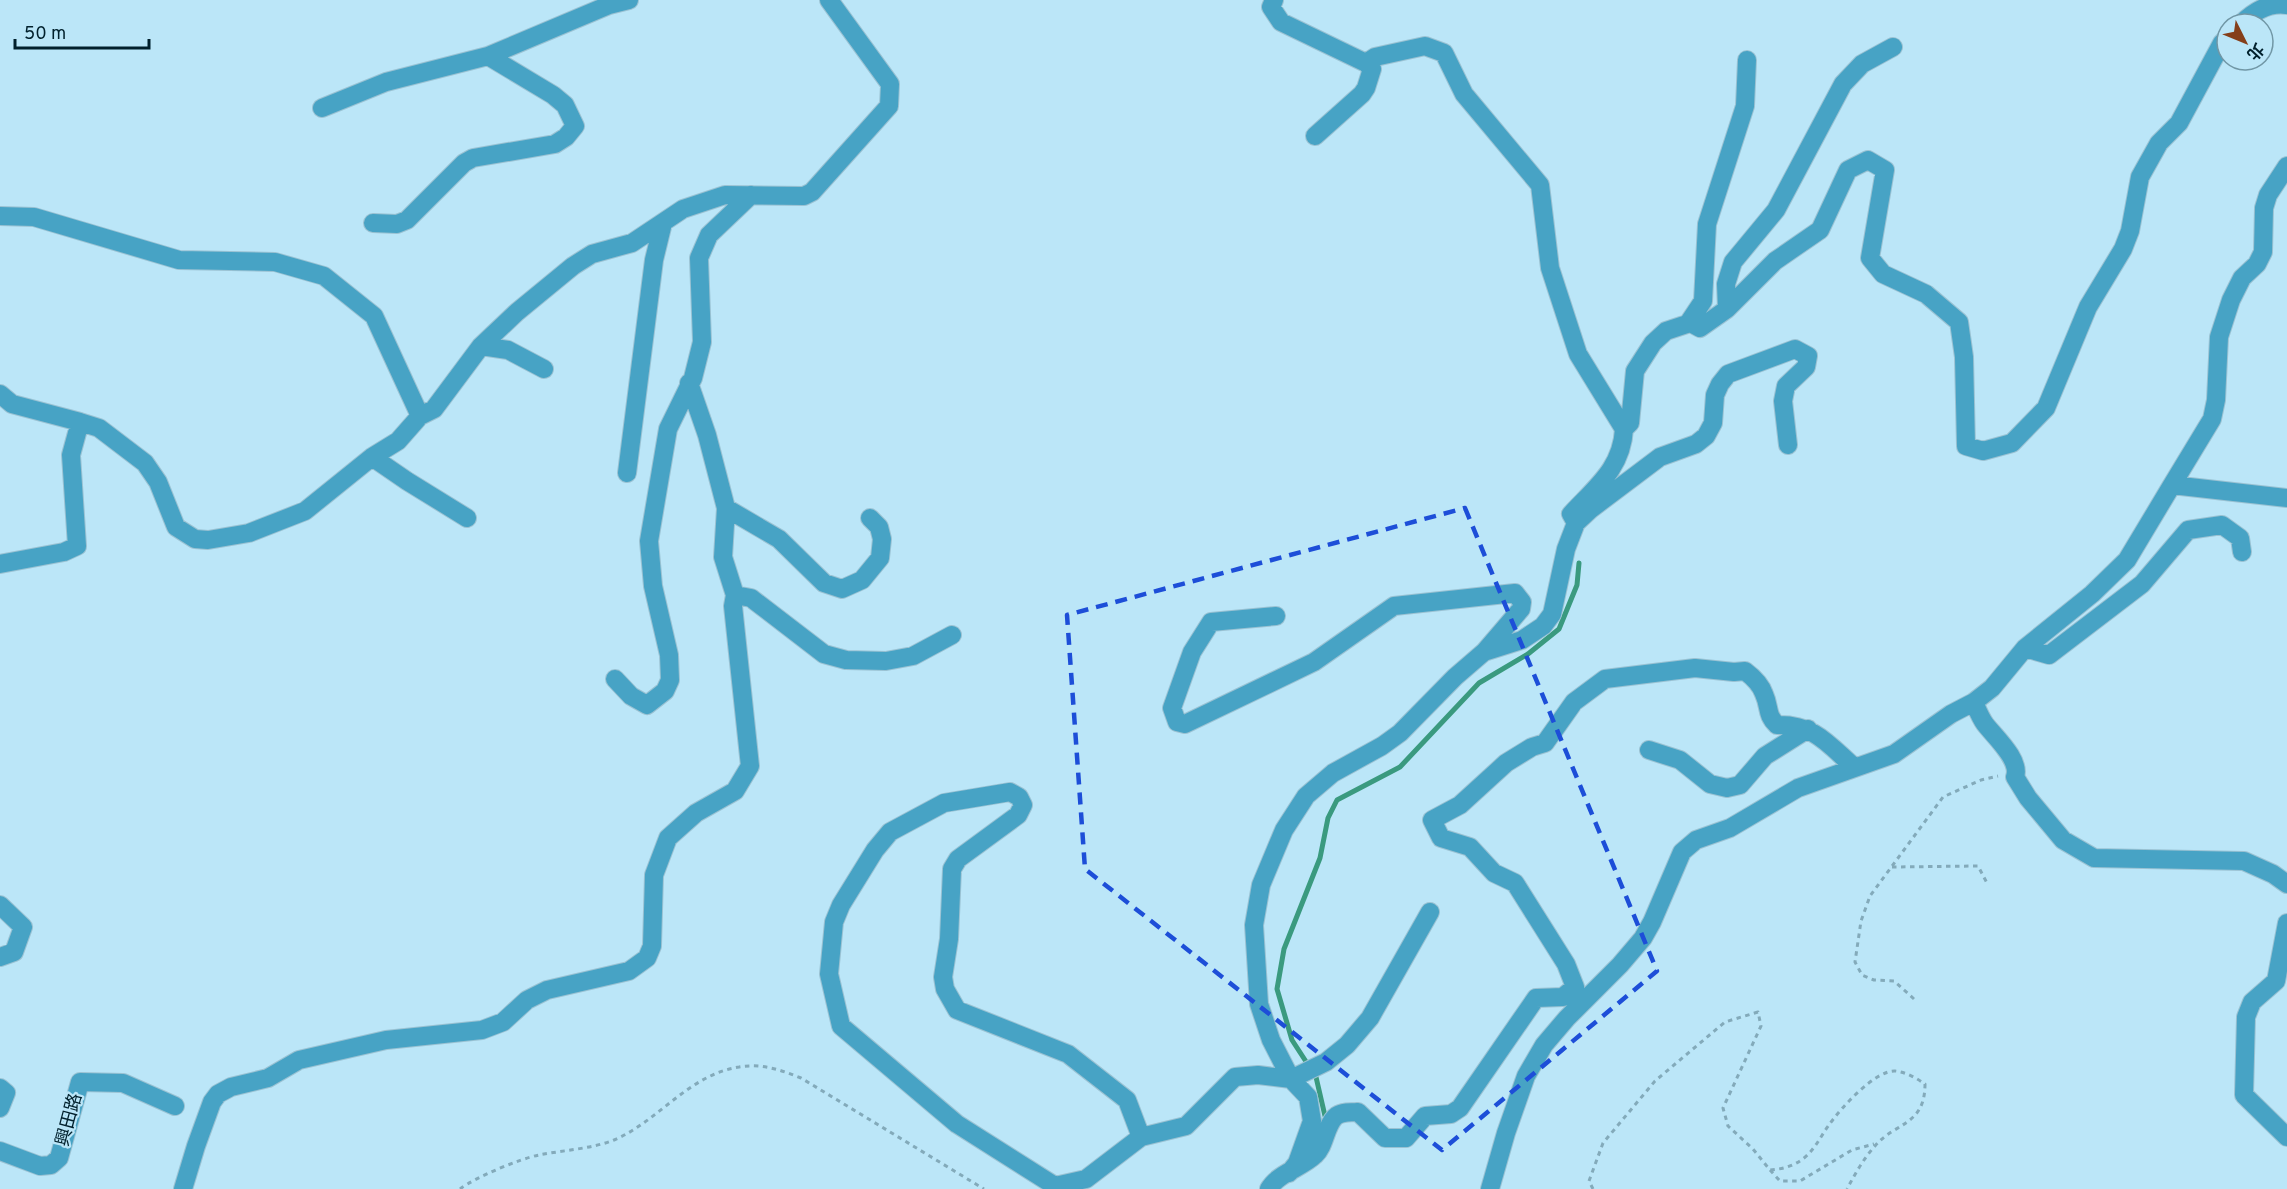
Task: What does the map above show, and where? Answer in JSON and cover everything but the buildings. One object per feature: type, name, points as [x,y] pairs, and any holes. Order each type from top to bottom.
[{"type":"lane","points":[[322,108],[386,82],[488,56],[609,5],[630,0]]},
{"type":"lane","points":[[0,394],[12,404],[99,428],[145,463],[158,482],[176,527],[195,539],[249,533],[305,511],[372,456],[398,441],[420,416],[434,409],[481,346],[516,312],[573,266],[592,254],[632,243],[682,209],[724,195],[804,196],[812,192],[889,106],[890,84],[830,0]]},
{"type":"lane","points":[[1274,0],[1271,7],[1281,22],[1366,63],[1372,69],[1362,94],[1315,136]]},
{"type":"lane","points":[[2255,12],[2276,3],[2287,6]]},
{"type":"lane","points":[[1366,63],[1375,57],[1425,46],[1444,53],[1464,94],[1540,185],[1550,268],[1578,354],[1624,429],[1624,444],[1610,474],[1571,514],[1576,524]]},
{"type":"lane","points":[[1727,309],[1726,284],[1733,262],[1776,210],[1843,84],[1862,64],[1893,47]]},
{"type":"lane","points":[[373,223],[397,224],[407,220],[464,163],[473,158],[555,144],[566,137],[574,126],[565,105],[553,95],[488,56]]},
{"type":"lane","points":[[1689,322],[1700,328],[1727,309],[1775,261],[1820,230],[1848,170],[1868,160],[1885,170],[1870,258],[1883,274],[1926,294],[1959,322],[1964,357],[1966,447],[1983,451],[2012,443],[2046,408],[2088,307],[2123,249],[2130,231],[2140,177],[2159,143],[2179,123],[2215,57]]},
{"type":"lane","points":[[1624,429],[1630,423],[1635,371],[1653,343],[1666,331],[1687,324],[1703,301],[1707,224],[1745,106],[1747,60]]},
{"type":"lane","points":[[1490,1189],[1526,1076],[1544,1045],[1567,1018],[1643,939],[1682,852],[1696,840],[1730,828],[1798,788],[1894,754],[1951,714],[1974,702],[1992,688],[2025,648],[2092,594],[2127,560],[2212,419],[2216,400],[2219,337],[2231,300],[2242,278],[2257,264],[2263,252],[2264,208],[2268,195],[2287,166]]},
{"type":"lane","points":[[615,679],[631,696],[647,705],[664,691],[670,680],[669,655],[653,586],[649,541],[668,429],[689,382],[693,378],[702,342],[699,258],[709,235],[751,195]]},
{"type":"lane","points":[[0,216],[34,217],[179,260],[275,262],[324,276],[374,316],[420,416]]},
{"type":"lane","points":[[627,473],[654,260],[663,223]]},
{"type":"lane","points":[[481,346],[508,350],[544,369]]},
{"type":"lane","points":[[1484,652],[1522,640],[1533,634],[1548,620],[1552,614],[1566,549],[1576,524],[1591,509],[1659,457],[1696,444],[1706,436],[1713,423],[1715,395],[1728,374],[1796,349],[1808,356],[1806,367],[1786,386],[1783,401],[1788,445]]},
{"type":"lane","points":[[183,1189],[195,1146],[212,1102],[218,1094],[231,1087],[268,1078],[299,1060],[375,1043],[483,1030],[503,1022],[527,1000],[547,990],[629,971],[647,958],[652,946],[654,874],[668,838],[696,813],[735,791],[750,766],[733,606],[735,596],[723,558],[726,508],[707,435],[689,382]]},
{"type":"lane","points":[[0,564],[64,552],[77,546],[71,455],[80,422]]},
{"type":"lane","points":[[372,456],[467,518]]},
{"type":"lane","points":[[2172,485],[2287,498]]},
{"type":"lane","points":[[726,508],[779,539],[824,583],[842,589],[862,580],[880,558],[882,538],[879,527],[870,518]]},
{"type":"lane","points":[[2025,648],[2049,655],[2142,584],[2188,530],[2222,525],[2240,538],[2242,552]]},
{"type":"lane","points":[[1276,616],[1211,622],[1192,652],[1172,708],[1177,722],[1185,724],[1314,662],[1394,606],[1515,593],[1522,602],[1521,609],[1484,652],[1455,677],[1400,733],[1382,746],[1333,773],[1306,796],[1284,830],[1261,885],[1254,925],[1259,1004],[1271,1040],[1308,1097],[1312,1121],[1297,1163],[1289,1173]]},
{"type":"lane","points":[[735,596],[751,598],[824,654],[846,660],[886,661],[913,656],[952,634]]},
{"type":"lane","points":[[1269,1189],[1274,1181],[1317,1154],[1328,1129],[1341,1113],[1358,1112],[1385,1138],[1407,1137],[1425,1116],[1451,1114],[1460,1108],[1536,998],[1563,997],[1575,987],[1566,964],[1515,883],[1494,873],[1470,847],[1441,838],[1432,820],[1460,805],[1506,763],[1532,747],[1545,743],[1574,702],[1605,679],[1695,668],[1745,671],[1755,679],[1764,694],[1770,719],[1777,726],[1795,725],[1808,729],[1854,767]]},
{"type":"lane","points":[[1974,702],[1983,722],[2009,753],[2017,772],[2015,777],[2028,798],[2063,840],[2094,858],[2244,861],[2273,874],[2287,884]]},
{"type":"lane","points":[[1649,750],[1680,760],[1710,784],[1727,788],[1740,785],[1765,756],[1808,729]]},
{"type":"lane","points":[[1141,1137],[1127,1100],[1068,1054],[957,1010],[945,989],[943,976],[950,939],[952,869],[958,859],[1017,815],[1023,805],[1019,797],[1010,792],[944,803],[890,832],[875,850],[841,905],[834,922],[829,974],[841,1026],[957,1124],[1053,1187],[1086,1179],[1141,1137],[1186,1126],[1235,1077],[1258,1075],[1297,1077],[1326,1062],[1347,1045],[1370,1018],[1430,912]]},
{"type":"lane","points":[[0,904],[22,927],[14,952],[0,957]]},
{"type":"lane","points":[[2287,923],[2276,981],[2252,1002],[2246,1017],[2244,1095],[2287,1137]]},
{"type":"lane","name":"興田路","points":[[0,1151],[40,1166],[51,1165],[59,1158],[80,1082],[123,1083],[176,1106]]},
{"type":"lane","points":[[0,1088],[6,1093],[0,1108]]},
{"type":"path","points":[[1914,999],[1894,981],[1874,980],[1862,975],[1855,962],[1861,921],[1870,896],[1943,797],[1981,780],[2017,772]]},
{"type":"path","points":[[1892,867],[1978,866],[1987,883]]},
{"type":"path","points":[[1593,1189],[1589,1181],[1603,1143],[1655,1081],[1725,1022],[1758,1012],[1761,1026],[1723,1108],[1728,1126],[1753,1149],[1770,1170],[1780,1181],[1800,1181],[1852,1150],[1876,1144],[1909,1122],[1925,1100],[1925,1084],[1911,1075],[1894,1071],[1870,1082],[1849,1101],[1828,1126],[1819,1143],[1803,1159],[1786,1169],[1770,1170]]},
{"type":"path","points":[[460,1189],[470,1182],[535,1156],[596,1146],[616,1139],[642,1124],[676,1096],[715,1074],[740,1066],[771,1067],[801,1078],[984,1189]]},
{"type":"path","points":[[1847,1189],[1876,1144]]},
{"type":"highlighted area","points":[[1465,508],[1657,971],[1442,1150],[1085,869],[1067,615]]},
{"type":"waterway","points":[[1325,1116],[1316,1077],[1292,1040],[1277,989],[1284,949],[1320,858],[1328,818],[1337,800],[1400,767],[1479,683],[1528,654],[1559,629],[1577,585],[1579,563]]}]
